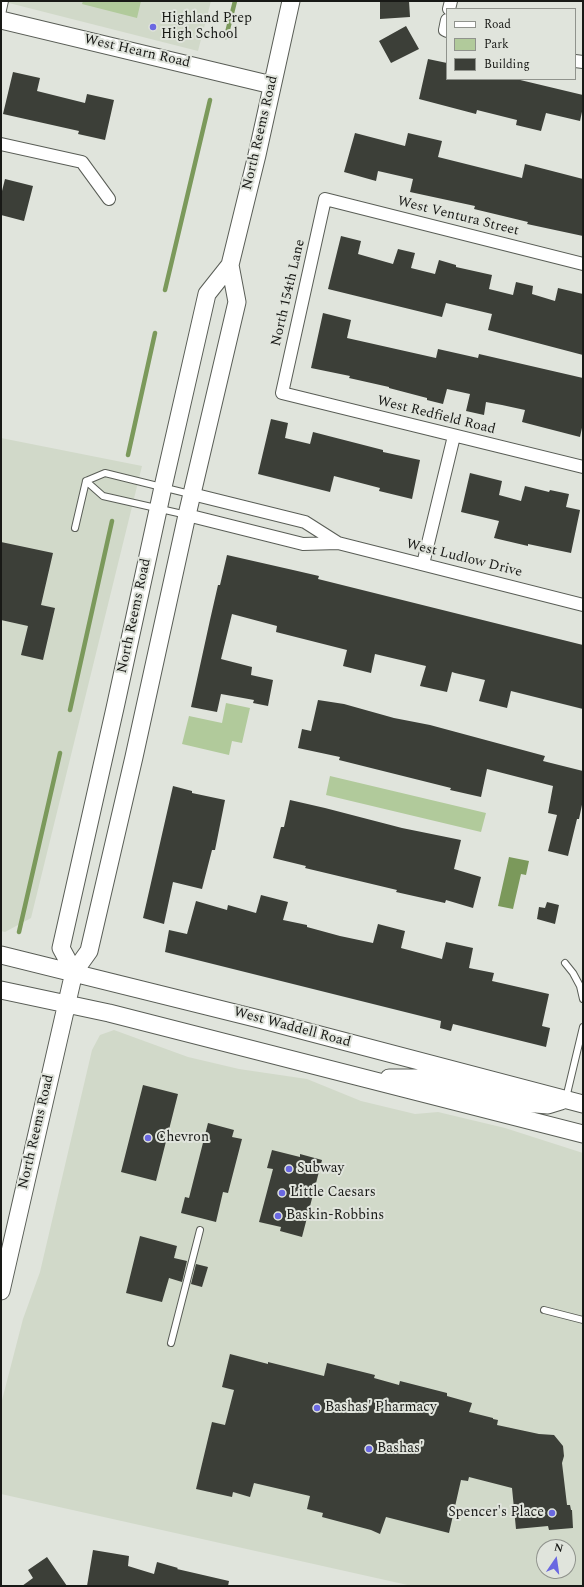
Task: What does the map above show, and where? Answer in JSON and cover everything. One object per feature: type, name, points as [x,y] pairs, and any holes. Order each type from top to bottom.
[{"type":"main road","name":"North Reems Road","points":[[1,1291],[74,972],[89,950],[134,757],[187,515],[237,302],[230,265],[257,155],[291,1]]},
{"type":"main road","name":"West Hearn Road","points":[[1,20],[272,85]]},
{"type":"main road","name":"North Reems Road","points":[[74,972],[61,948],[158,508],[207,294],[230,265]]},
{"type":"main road","name":"West Waddell Road","points":[[1,955],[74,972],[583,1104]]},
{"type":"main road","points":[[1,990],[109,1013],[583,1134]]},
{"type":"main road","points":[[363,1078],[431,1078],[517,1101],[536,1104],[548,1105],[566,1099]]},
{"type":"street","points":[[1,144],[82,162],[109,199]]},
{"type":"street","name":"West Ventura Street","points":[[325,199],[583,264]]},
{"type":"street","name":"North 154th Lane","points":[[282,393],[325,199]]},
{"type":"street","name":"West Redfield Road","points":[[282,393],[583,467]]},
{"type":"street","points":[[423,564],[454,436]]},
{"type":"street","name":"West Ludlow Drive","points":[[192,494],[305,522],[338,543]]},
{"type":"street","name":"West Ludlow Drive","points":[[187,515],[303,544],[338,543],[583,605]]},
{"type":"lane","points":[[1,20],[4,1]]},
{"type":"lane","points":[[86,481],[105,473],[192,494]]},
{"type":"lane","points":[[86,481],[103,496],[187,515]]},
{"type":"lane","points":[[75,528],[86,481]]},
{"type":"lane","points":[[564,963],[573,973],[580,986],[583,1000]]},
{"type":"lane","points":[[566,1099],[583,1027]]},
{"type":"lane","points":[[171,1343],[200,1230]]},
{"type":"lane","points":[[544,1310],[583,1320]]},
{"type":"shaded area","name":"Highland Prep High School","points":[[1,1],[211,1],[198,51]]},
{"type":"shaded area","points":[[1,438],[142,466],[31,918],[5,932],[1,931]]},
{"type":"shaded area","points":[[509,857],[529,861],[526,875],[521,874],[513,909],[498,906]]},
{"type":"shaded area","points":[[114,1030],[188,1057],[239,1069],[307,1079],[361,1101],[415,1114],[438,1112],[505,1128],[583,1153],[583,1586],[412,1586],[1,1494],[1,1404],[23,1319],[40,1272],[92,1050],[100,1035]]},
{"type":"green space","points":[[83,1],[141,1],[137,18],[82,4]]},
{"type":"green space","points":[[226,703],[250,708],[242,743],[232,741],[229,755],[182,744],[189,716],[222,723]]},
{"type":"green space","points":[[330,776],[486,813],[481,832],[326,795]]},
{"type":"building","points":[[380,1],[409,1],[410,17],[380,19]]},
{"type":"building","points":[[406,26],[419,49],[391,63],[379,41]]},
{"type":"building","points":[[428,59],[446,63],[446,80],[520,80],[583,95],[583,107],[580,121],[546,113],[541,131],[516,125],[517,120],[477,110],[476,114],[419,99]]},
{"type":"building","points":[[13,72],[40,78],[37,91],[85,103],[87,94],[114,100],[105,140],[78,134],[79,131],[3,114]]},
{"type":"building","points":[[355,133],[405,146],[408,133],[442,141],[438,157],[522,178],[525,164],[583,179],[583,236],[527,224],[528,222],[474,209],[475,206],[410,192],[413,179],[378,171],[376,181],[344,172]]},
{"type":"building","points":[[5,179],[33,186],[24,221],[1,215],[1,195]]},
{"type":"building","points":[[341,236],[361,241],[358,254],[393,264],[398,249],[415,253],[411,268],[435,274],[439,260],[456,265],[456,267],[492,275],[489,289],[513,295],[516,282],[533,286],[532,294],[555,301],[558,288],[583,294],[583,355],[488,330],[492,314],[446,303],[442,317],[328,289]]},
{"type":"building","points":[[323,313],[351,320],[347,338],[436,358],[438,349],[478,358],[479,354],[583,378],[583,423],[580,437],[522,422],[525,410],[486,402],[484,415],[466,411],[470,394],[447,389],[443,404],[389,387],[349,378],[350,376],[311,368]]},
{"type":"building","points":[[271,419],[288,423],[285,438],[310,444],[313,432],[383,450],[383,452],[420,460],[412,499],[379,491],[380,488],[334,476],[330,492],[258,474]]},
{"type":"building","points":[[470,473],[502,481],[499,495],[521,501],[525,486],[549,492],[550,490],[569,494],[566,507],[580,510],[571,553],[528,544],[528,546],[494,538],[499,521],[461,512]]},
{"type":"building","points":[[1,542],[53,553],[41,605],[55,608],[43,660],[21,655],[28,626],[1,620]]},
{"type":"building","points":[[227,555],[319,576],[318,579],[583,645],[583,709],[511,691],[507,708],[479,701],[485,680],[452,672],[447,692],[420,686],[426,666],[375,654],[371,673],[343,666],[347,650],[276,632],[277,626],[232,614],[221,659],[252,667],[251,675],[273,680],[268,706],[253,703],[254,700],[221,694],[217,712],[191,707],[218,585],[220,585]]},
{"type":"building","points":[[318,700],[344,704],[394,718],[430,725],[545,756],[543,761],[583,771],[583,800],[568,856],[548,851],[557,815],[548,813],[553,786],[487,769],[481,797],[339,760],[340,757],[298,748],[302,729],[311,731]]},
{"type":"building","points":[[173,786],[192,791],[192,793],[225,800],[215,850],[212,850],[202,889],[173,882],[164,924],[143,918]]},
{"type":"building","points":[[290,800],[402,828],[461,840],[454,869],[481,877],[473,908],[446,900],[445,903],[396,892],[397,890],[305,868],[306,866],[273,858],[281,827],[284,827]]},
{"type":"building","points":[[261,895],[288,902],[283,920],[307,925],[307,927],[340,936],[373,943],[378,924],[405,931],[401,948],[442,959],[446,942],[473,948],[469,968],[494,973],[492,981],[549,994],[542,1026],[550,1028],[546,1047],[453,1024],[451,1031],[440,1028],[441,1021],[165,952],[169,930],[187,934],[196,901],[227,910],[228,905],[256,913]]},
{"type":"building","points":[[547,902],[559,905],[555,924],[537,919],[539,907],[545,908]]},
{"type":"building","points":[[143,1085],[178,1094],[156,1181],[121,1172]]},
{"type":"building","points":[[208,1123],[234,1130],[232,1137],[242,1139],[228,1193],[223,1192],[216,1222],[181,1213],[185,1197],[189,1198]]},
{"type":"building","points":[[272,1150],[300,1157],[300,1154],[322,1160],[302,1237],[280,1231],[281,1227],[259,1222],[273,1169],[267,1168]]},
{"type":"building","points":[[140,1236],[177,1246],[174,1258],[187,1261],[182,1282],[169,1278],[162,1302],[126,1293]]},
{"type":"building","points":[[196,1264],[208,1267],[202,1287],[191,1284]]},
{"type":"building","points":[[230,1354],[324,1376],[327,1363],[375,1375],[374,1378],[399,1385],[400,1381],[447,1393],[447,1396],[472,1403],[469,1412],[498,1420],[497,1425],[539,1434],[554,1435],[563,1446],[564,1456],[562,1463],[567,1505],[570,1505],[572,1510],[573,1528],[549,1530],[548,1526],[516,1529],[512,1488],[469,1477],[468,1481],[461,1480],[449,1533],[386,1517],[380,1534],[371,1530],[322,1517],[323,1513],[307,1509],[310,1496],[254,1483],[250,1497],[233,1492],[232,1497],[196,1489],[212,1422],[225,1425],[234,1390],[222,1387]]},
{"type":"building","points":[[93,1550],[129,1556],[128,1566],[154,1574],[157,1562],[178,1568],[177,1569],[229,1581],[228,1586],[87,1586]]},
{"type":"building","points":[[47,1557],[67,1586],[22,1586],[33,1578],[28,1570]]},
{"type":"waterway","points":[[226,37],[235,1]]},
{"type":"waterway","points":[[165,290],[210,100]]},
{"type":"waterway","points":[[128,455],[155,333]]},
{"type":"waterway","points":[[70,710],[112,521]]},
{"type":"waterway","points":[[19,932],[60,753]]},
{"type":"place","name":"Highland Prep High School","points":[[153,27]]},
{"type":"place","name":"Chevron","points":[[148,1138]]},
{"type":"place","name":"Subway","points":[[289,1169]]},
{"type":"place","name":"Little Caesars","points":[[282,1193]]},
{"type":"place","name":"Baskin-Robbins","points":[[278,1216]]},
{"type":"place","name":"Bashas' Pharmacy","points":[[317,1408]]},
{"type":"place","name":"Bashas'","points":[[369,1449]]},
{"type":"place","name":"Spencer's Place","points":[[552,1513]]}]
